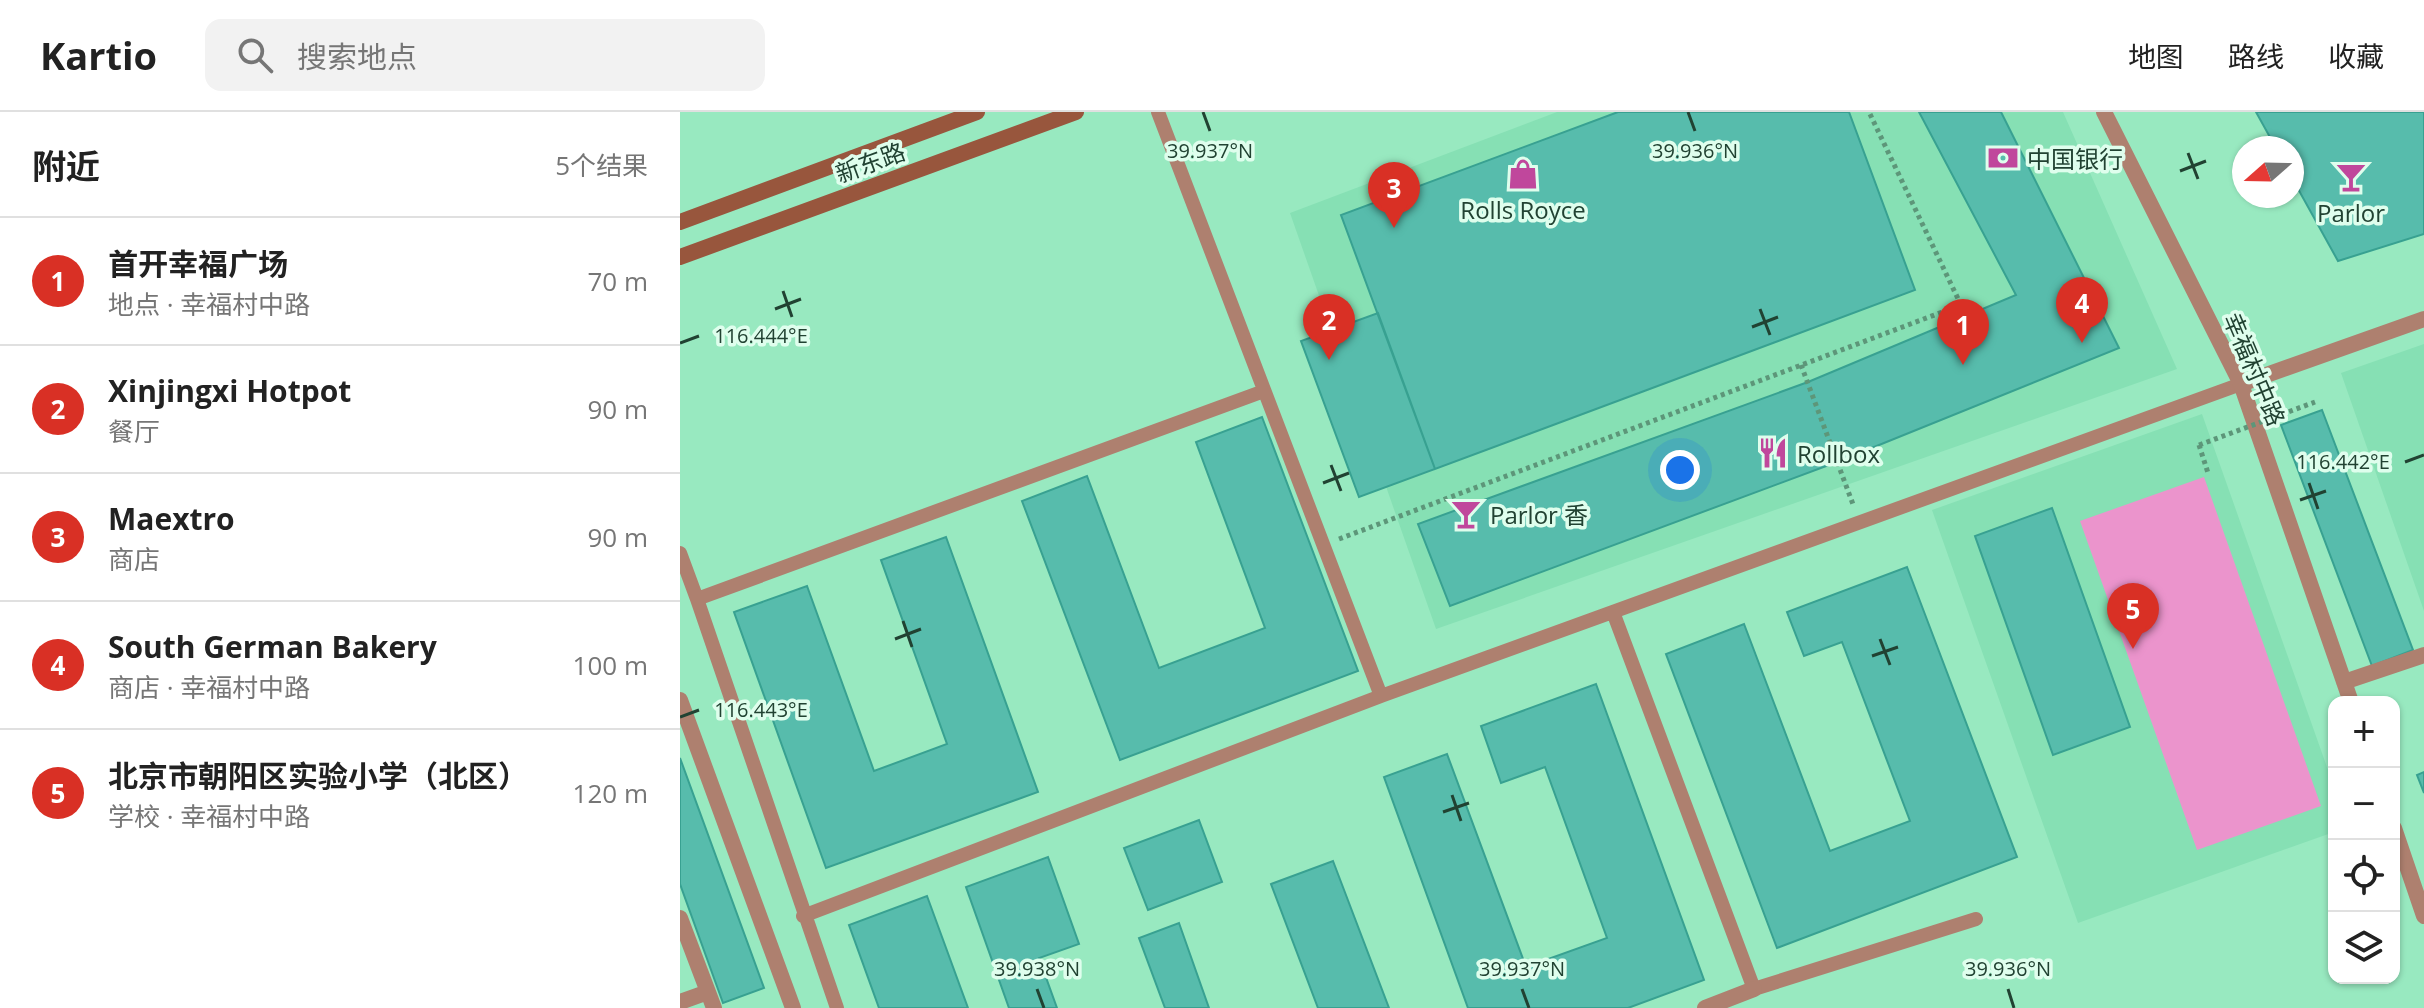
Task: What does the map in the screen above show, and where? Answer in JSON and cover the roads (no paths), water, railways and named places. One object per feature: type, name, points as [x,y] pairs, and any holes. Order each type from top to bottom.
[{"type":"main road","name":"新东路","points":[[680,222],[977,112]]},
{"type":"main road","name":"新东路","points":[[680,257],[1076,112]]},
{"type":"street","name":"幸福村中路","points":[[2104,112],[2241,384],[2349,696]]},
{"type":"street","points":[[2241,384],[2424,319]]},
{"type":"street","points":[[2344,682],[2424,655]]},
{"type":"street","points":[[680,700],[793,1008]]},
{"type":"street","points":[[2398,840],[2424,916]]},
{"type":"street","points":[[680,918],[714,1008]]},
{"type":"street","points":[[1705,1008],[1754,989]]},
{"type":"street","points":[[680,1002],[708,992]]},
{"type":"lane","points":[[1158,112],[1381,696]]},
{"type":"lane","points":[[803,916],[1381,696],[2241,384]]},
{"type":"lane","points":[[697,599],[1264,391]]},
{"type":"lane","points":[[680,553],[837,1008]]},
{"type":"lane","points":[[1613,612],[1754,989],[1976,919]]},
{"type":"place","name":"中国银行","points":[[2003,158]]},
{"type":"place","name":"Rolls Royce","points":[[1523,174]]},
{"type":"place","name":"Parlor","points":[[2351,177]]},
{"type":"place","name":"Maextro","points":[[1394,228]]},
{"type":"place","name":"South German Bakery","points":[[2082,343]]},
{"type":"place","name":"Xinjingxi Hotpot","points":[[1329,360]]},
{"type":"place","name":"首开幸福广场","points":[[1963,365]]},
{"type":"place","name":"Rollbox","points":[[1773,453]]},
{"type":"place","name":"Parlor 香","points":[[1466,514]]},
{"type":"place","name":"北京市朝阳区实验小学（北区）","points":[[2133,649]]}]
